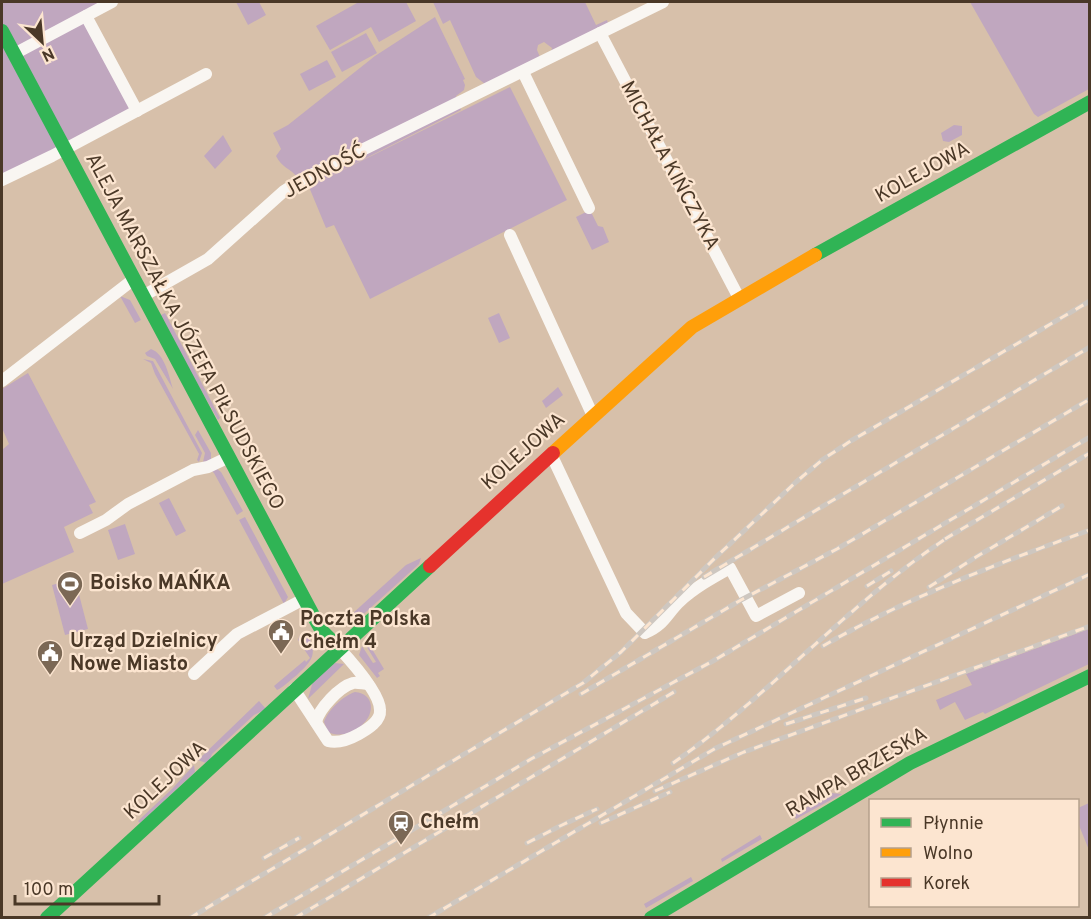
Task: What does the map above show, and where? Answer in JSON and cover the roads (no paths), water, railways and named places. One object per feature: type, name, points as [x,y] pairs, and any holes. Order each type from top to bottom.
[{"type":"main road","name":"ALEJA MARSZAŁKA JÓZEFA PIŁSUDSKIEGO","points":[[2,31],[6,56],[61,152],[301,601],[336,651]]},
{"type":"main road","name":"KOLEJOWA","points":[[47,918],[294,689],[692,327],[739,298],[1089,102]]},
{"type":"main road","name":"ALEJA MARSZAŁKA JÓZEFA PIŁSUDSKIEGO","points":[[130,281],[143,296],[225,459]]},
{"type":"main road","name":"RAMPA BRZESKA","points":[[651,918],[910,764],[1089,676]]},
{"type":"street","points":[[6,56],[112,2]]},
{"type":"street","name":"JEDNOŚĆ","points":[[143,296],[208,259],[284,191],[301,180],[663,2]]},
{"type":"street","points":[[86,16],[137,111]]},
{"type":"street","name":"MICHAŁA KIŃCZYKA","points":[[600,33],[739,298]]},
{"type":"street","points":[[523,72],[589,208]]},
{"type":"street","points":[[2,180],[61,152],[206,74]]},
{"type":"street","points":[[510,235],[592,416]]},
{"type":"street","points":[[2,381],[130,281]]},
{"type":"street","points":[[552,454],[626,613],[645,633],[664,621],[694,590],[730,568],[756,616],[800,592]]},
{"type":"street","points":[[80,533],[106,520],[128,504],[193,470],[208,467],[225,459]]},
{"type":"street","points":[[194,674],[237,634],[301,601]]},
{"type":"street","points":[[294,689],[325,737],[335,743],[350,739],[366,730],[379,716],[381,709],[368,684],[336,651]]},
{"type":"street","points":[[316,722],[320,709],[345,688],[353,683],[368,684]]},
{"type":"railway","points":[[190,918],[583,683],[621,652],[715,558],[822,460],[1090,301]]},
{"type":"railway","points":[[704,577],[1090,347]]},
{"type":"railway","points":[[581,694],[741,600],[837,549],[1090,399]]},
{"type":"railway","points":[[264,918],[531,759],[713,661],[1090,437]]},
{"type":"railway","points":[[945,539],[1090,453]]},
{"type":"railway","points":[[929,587],[1062,506]]},
{"type":"railway","points":[[823,646],[920,597],[1090,530]]},
{"type":"railway","points":[[673,763],[744,708],[878,589],[950,536]]},
{"type":"railway","points":[[867,586],[891,571]]},
{"type":"railway","points":[[428,918],[716,748],[1090,574]]},
{"type":"railway","points":[[655,791],[744,752],[1090,626]]},
{"type":"railway","points":[[295,918],[674,692]]},
{"type":"railway","points":[[786,724],[866,698]]},
{"type":"railway","points":[[601,823],[670,792]]},
{"type":"railway","points":[[527,843],[597,809]]},
{"type":"railway","points":[[264,858],[299,838]]},
{"type":"place","name":"Boisko MAŃKA","points":[[70,607]]},
{"type":"place","name":"Poczta Polska Chełm 4","points":[[281,655]]},
{"type":"place","name":"Urząd Dzielnicy Nowe Miasto","points":[[50,676]]},
{"type":"place","name":"Chełm","points":[[401,846]]}]
